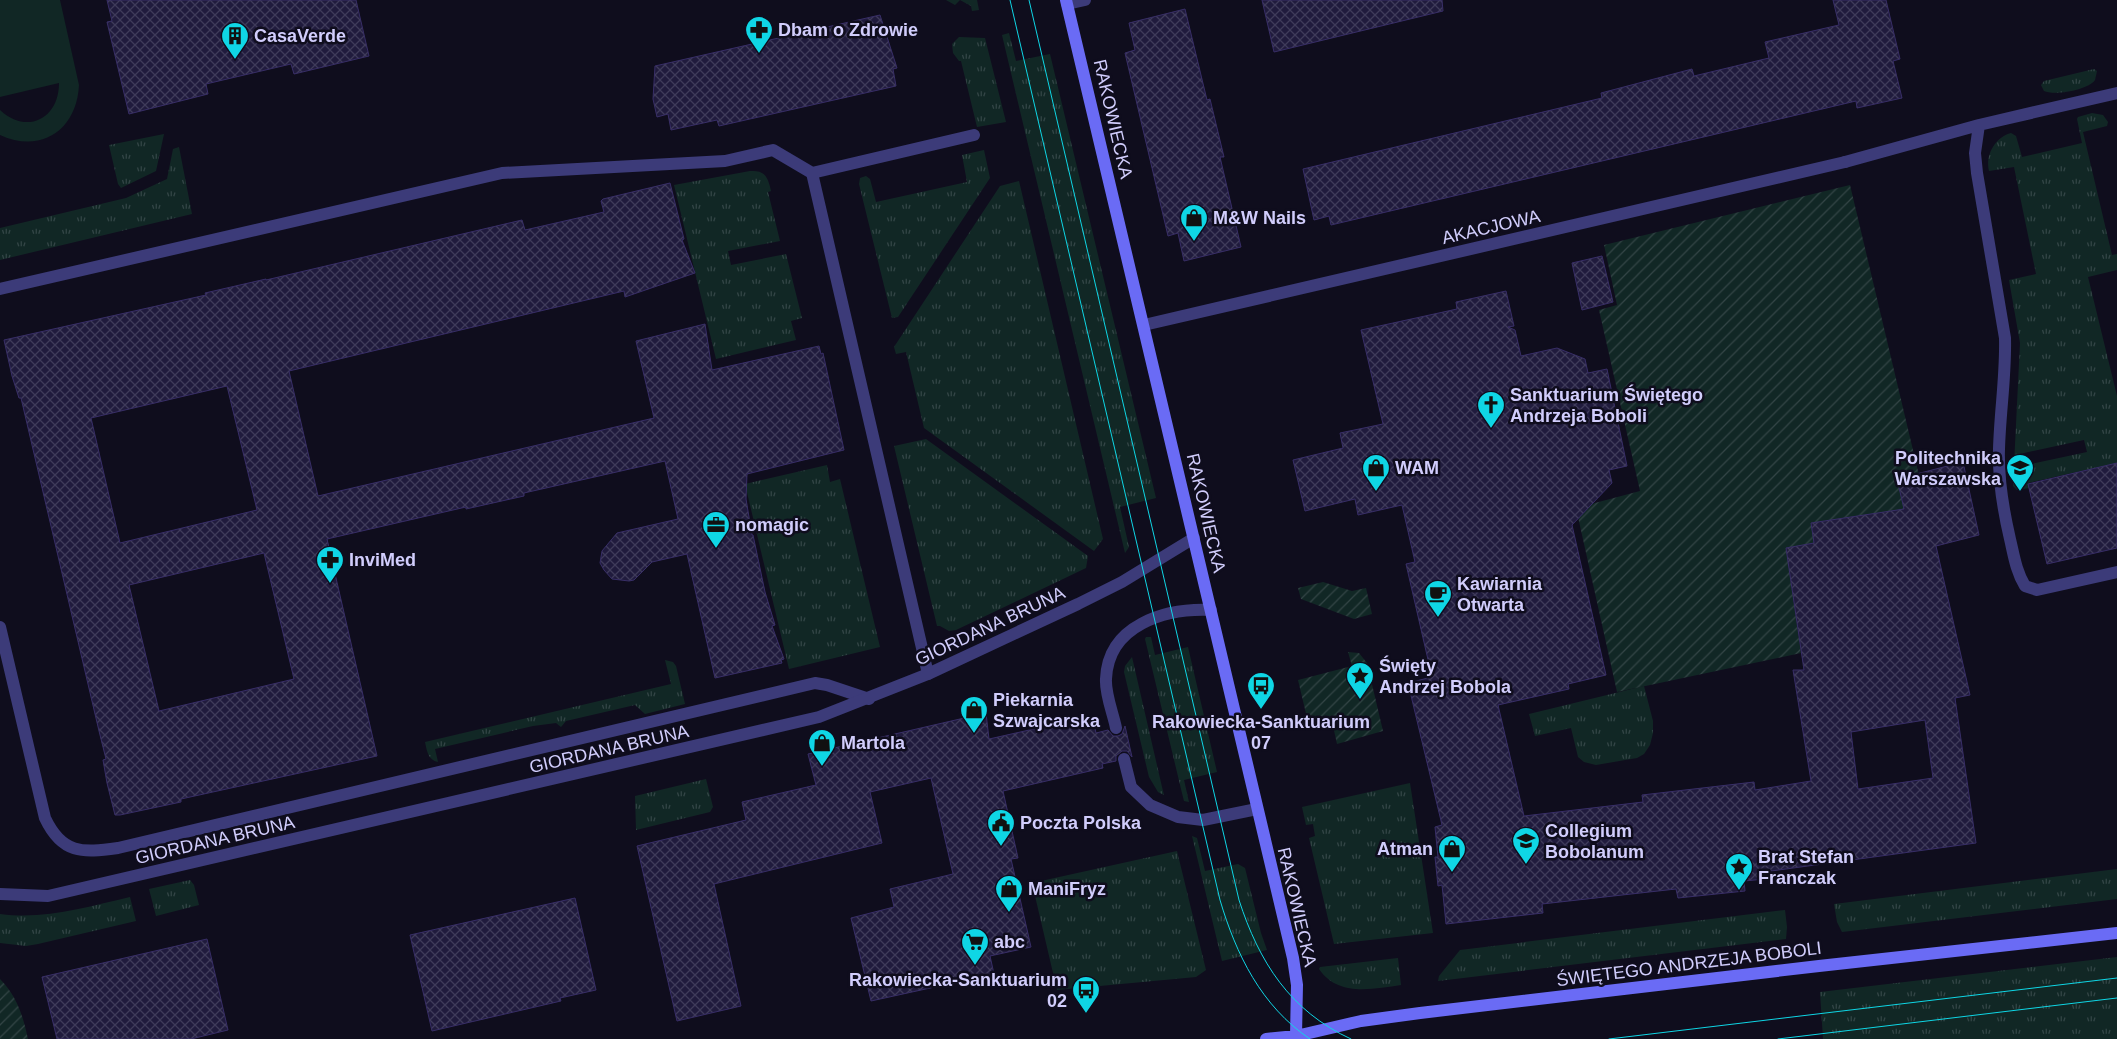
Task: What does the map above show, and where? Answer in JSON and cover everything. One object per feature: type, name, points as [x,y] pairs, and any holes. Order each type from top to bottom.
[{"type":"street","points":[[1067,2],[1085,0]]},
{"type":"street","name":"RAKOWIECKA","points":[[1067,2],[1293,958],[1297,985],[1295,1038]]},
{"type":"street","name":"AKACJOWA","points":[[1144,325],[1845,162],[1979,124],[2117,93]]},
{"type":"street","points":[[1979,124],[1975,152],[1977,173],[2005,338],[2006,360],[1999,449],[1999,478],[2002,506],[2018,574],[2025,586],[2037,590],[2117,572]]},
{"type":"street","points":[[0,289],[502,173],[725,161],[773,150],[812,173],[974,135]]},
{"type":"street","points":[[812,173],[928,674]]},
{"type":"street","name":"GIORDANA BRUNA","points":[[0,894],[48,896],[819,717],[869,699],[928,674],[1113,587],[1194,538]]},
{"type":"street","points":[[1116,728],[1106,682],[1108,661],[1115,646],[1134,629],[1155,618],[1172,612],[1191,609],[1211,610]]},
{"type":"street","points":[[0,627],[44,818],[52,834],[65,846],[81,851],[118,848],[814,683],[826,684],[869,699]]},
{"type":"street","points":[[1124,759],[1131,787],[1150,805],[1178,817],[1203,820],[1257,809]]},
{"type":"street","name":"ŚWIĘTEGO ANDRZEJA BOBOLI","points":[[1266,1039],[1295,1038],[1360,1021],[1420,1013],[2117,933]]},
{"type":"green space","points":[[0,0],[60,0],[79,85],[77,101],[72,114],[64,126],[54,134],[42,139],[29,142],[0,135],[0,110],[10,117],[21,121],[31,122],[40,119],[54,106],[58,96],[59,83],[0,97]]},
{"type":"green space","points":[[946,0],[960,0],[955,5]]},
{"type":"green space","points":[[960,0],[977,0],[979,10],[972,11],[971,6]]},
{"type":"green space","points":[[1009,33],[1016,61],[1050,54],[1156,498],[1120,507],[1129,547],[1125,553],[1002,35]]},
{"type":"green space","points":[[959,37],[985,38],[1006,122],[977,127],[961,61],[953,53],[952,44]]},
{"type":"green space","points":[[2094,69],[2097,71],[2095,80],[2086,87],[2056,93],[2044,91],[2041,85],[2044,81]]},
{"type":"green space","points":[[2092,113],[2103,115],[2108,122],[2107,126],[2083,132],[2112,255],[2117,254],[2117,270],[2088,277],[2117,396],[2117,463],[2028,483],[2029,488],[2017,490],[2013,486],[2020,343],[2009,280],[2036,274],[2014,167],[1989,171],[1988,159],[1996,143],[2005,135],[2011,133],[2016,136],[2022,157],[2082,143],[2078,117]],"holes":[[[2084,440],[2087,452],[2017,467],[2015,455]]]},
{"type":"green space","points":[[164,134],[156,171],[121,188],[118,184],[109,145]]},
{"type":"green space","points":[[179,147],[192,214],[0,260],[0,228],[126,198],[167,179],[173,149]]},
{"type":"green space","points":[[984,150],[990,178],[898,317],[892,318],[859,184],[860,178],[866,176],[870,179],[876,202],[967,182],[962,155]]},
{"type":"green space","points":[[750,171],[762,173],[769,182],[771,191],[768,192],[780,241],[728,251],[731,265],[786,254],[802,318],[791,321],[796,340],[716,359],[674,185]]},
{"type":"green space","points":[[1019,181],[1103,539],[1094,551],[924,428],[906,352],[896,354],[894,347],[1000,186]]},
{"type":"green space","points":[[1850,185],[1942,572],[1920,579],[1867,538],[1864,515],[1811,523],[1814,543],[1786,548],[1801,653],[1617,692],[1576,508],[1640,491],[1599,310],[1617,305],[1604,245]]},
{"type":"green space","points":[[926,439],[1088,556],[1086,568],[956,630],[949,631],[937,626],[894,446]]},
{"type":"green space","points":[[827,465],[830,482],[840,479],[880,647],[789,669],[745,484]]},
{"type":"green space","points":[[1323,582],[1352,591],[1366,588],[1372,614],[1354,619],[1301,599],[1298,588]]},
{"type":"green space","points":[[1146,637],[1151,637],[1155,655],[1188,647],[1217,772],[1184,780],[1189,802],[1184,801]]},
{"type":"green space","points":[[1348,652],[1359,653],[1367,663],[1383,731],[1337,744],[1331,717],[1308,722],[1298,680],[1352,666]]},
{"type":"green space","points":[[1132,657],[1164,795],[1158,792],[1149,777],[1124,672],[1125,666]]},
{"type":"green space","points":[[665,660],[673,662],[676,666],[685,704],[645,714],[635,705],[566,721],[561,727],[556,723],[533,726],[435,749],[438,762],[432,759],[427,752],[425,742],[671,684]]},
{"type":"green space","points":[[1644,686],[1653,721],[1653,733],[1650,745],[1644,754],[1637,758],[1596,765],[1584,762],[1578,757],[1571,728],[1535,736],[1529,714]]},
{"type":"green space","points":[[706,779],[713,807],[710,812],[636,830],[635,796]]},
{"type":"green space","points":[[1410,783],[1433,933],[1334,944],[1309,838],[1315,836],[1313,824],[1306,825],[1302,807]]},
{"type":"green space","points":[[1192,836],[1197,838],[1205,871],[1238,864],[1245,868],[1267,950],[1222,961]]},
{"type":"green space","points":[[1177,851],[1206,970],[1196,977],[1057,990],[1032,883]]},
{"type":"green space","points":[[2117,869],[2117,899],[1842,932],[1837,922],[1834,904]]},
{"type":"green space","points":[[190,880],[194,885],[199,905],[156,916],[149,889]]},
{"type":"green space","points":[[130,897],[136,921],[26,946],[0,943],[0,914],[33,915],[66,912]]},
{"type":"green space","points":[[1785,910],[1786,939],[1438,981],[1439,976],[1460,950]]},
{"type":"green space","points":[[2117,957],[2117,1039],[1823,1039],[1820,992]]},
{"type":"green space","points":[[1398,958],[1401,985],[1390,987],[1356,989],[1346,987],[1336,984],[1327,978],[1319,969],[1320,967]]},
{"type":"green space","points":[[0,979],[11,992],[18,1007],[28,1039],[0,1039]]},
{"type":"building","name":"CasaVerde","points":[[107,0],[356,0],[369,56],[294,74],[291,64],[206,84],[208,94],[129,114],[107,22],[112,21]]},
{"type":"building","points":[[1262,0],[1442,0],[1443,11],[1274,52]]},
{"type":"building","points":[[1833,0],[1886,0],[1900,59],[1893,61],[1902,98],[1857,108],[1856,101],[1331,225],[1329,216],[1314,220],[1303,169],[1602,98],[1601,93],[1692,69],[1694,76],[1769,58],[1765,42],[1839,25]]},
{"type":"building","points":[[1185,9],[1207,100],[1210,99],[1224,157],[1220,157],[1241,247],[1184,261],[1178,233],[1168,236],[1125,53],[1135,50],[1129,23]]},
{"type":"building","points":[[880,15],[897,68],[893,69],[896,86],[719,126],[717,120],[671,130],[668,114],[657,117],[653,99],[655,66]]},
{"type":"building","points":[[670,183],[684,239],[682,240],[695,273],[625,297],[624,291],[289,371],[318,496],[654,418],[636,341],[705,324],[712,370],[819,346],[821,354],[823,353],[844,450],[747,474],[746,499],[752,535],[765,592],[775,625],[772,626],[784,659],[781,660],[782,663],[715,678],[687,554],[652,562],[634,580],[629,581],[612,579],[604,570],[600,563],[602,551],[617,533],[678,519],[665,461],[524,493],[524,496],[466,509],[466,507],[327,539],[377,756],[181,799],[181,802],[115,815],[103,760],[106,759],[21,398],[19,398],[12,376],[4,340],[206,295],[205,293],[522,220],[525,230],[604,212],[601,201]],"holes":[[[227,386],[257,510],[120,543],[91,418]],[[264,553],[294,679],[159,711],[129,585]]]},
{"type":"building","points":[[1602,256],[1613,302],[1582,310],[1572,263]]},
{"type":"building","points":[[1506,291],[1514,326],[1508,327],[1515,330],[1521,356],[1557,348],[1585,359],[1588,373],[1607,369],[1627,466],[1609,470],[1612,483],[1572,525],[1606,675],[1568,684],[1569,689],[1498,705],[1524,816],[1643,802],[1642,795],[1754,782],[1755,790],[1811,781],[1793,670],[1804,670],[1786,548],[1814,543],[1811,523],[1904,509],[1897,479],[1963,462],[1979,535],[1936,546],[1970,695],[1955,698],[1976,843],[1764,872],[1765,879],[1744,881],[1745,891],[1678,898],[1676,889],[1542,904],[1543,913],[1446,924],[1442,885],[1438,886],[1435,857],[1438,857],[1435,827],[1442,825],[1408,683],[1432,677],[1406,564],[1415,562],[1402,505],[1358,515],[1355,499],[1305,511],[1293,460],[1343,448],[1340,433],[1383,424],[1361,330],[1457,309],[1456,302]],"holes":[[[1925,720],[1933,778],[1858,789],[1851,732]]]},
{"type":"building","points":[[2117,463],[2117,548],[2047,564],[2028,484]]},
{"type":"building","points":[[986,713],[989,739],[1092,716],[1096,733],[1108,730],[1113,736],[1118,736],[1122,734],[1125,726],[1132,757],[1127,751],[1122,751],[1116,756],[1116,761],[1102,764],[1103,768],[1003,791],[1018,858],[1011,859],[1031,947],[990,956],[994,974],[871,1001],[851,918],[894,907],[890,889],[953,874],[931,778],[870,792],[882,843],[714,884],[741,1006],[677,1021],[637,846],[746,820],[742,802],[816,785],[808,754]]},
{"type":"building","points":[[575,898],[596,990],[560,998],[561,1001],[432,1031],[410,935]]},
{"type":"building","points":[[207,939],[228,1030],[191,1039],[57,1039],[42,977]]},
{"type":"tram line","points":[[1010,0],[1220,900],[1234,940],[1264,995],[1293,1026],[1310,1039]]},
{"type":"tram line","points":[[1029,0],[1239,900],[1256,944],[1280,982],[1294,999],[1311,1014],[1329,1028],[1351,1039]]},
{"type":"tram line","points":[[1609,1039],[2117,978]]},
{"type":"tram line","points":[[1778,1039],[2117,998]]},
{"type":"place","name":"Dbam o Zdrowie","points":[[759,54]]},
{"type":"place","name":"CasaVerde","points":[[235,60]]},
{"type":"place","name":"M&W Nails","points":[[1194,242]]},
{"type":"place","name":"Sanktuarium Świętego Andrzeja Boboli","points":[[1491,429]]},
{"type":"place","name":"WAM","points":[[1376,492]]},
{"type":"place","name":"Politechnika Warszawska","points":[[2020,492]]},
{"type":"place","name":"nomagic","points":[[716,549]]},
{"type":"place","name":"InviMed","points":[[330,584]]},
{"type":"place","name":"Kawiarnia Otwarta","points":[[1438,618]]},
{"type":"place","name":"Święty Andrzej Bobola","points":[[1360,700]]},
{"type":"place","name":"Rakowiecka-Sanktuarium 07","points":[[1261,710]]},
{"type":"place","name":"Piekarnia Szwajcarska","points":[[974,734]]},
{"type":"place","name":"Martola","points":[[822,767]]},
{"type":"place","name":"Poczta Polska","points":[[1001,847]]},
{"type":"place","name":"Collegium Bobolanum","points":[[1526,865]]},
{"type":"place","name":"Atman","points":[[1452,873]]},
{"type":"place","name":"Brat Stefan Franczak","points":[[1739,891]]},
{"type":"place","name":"ManiFryz","points":[[1009,913]]},
{"type":"place","name":"abc","points":[[975,966]]},
{"type":"place","name":"Rakowiecka-Sanktuarium 02","points":[[1086,1014]]}]
